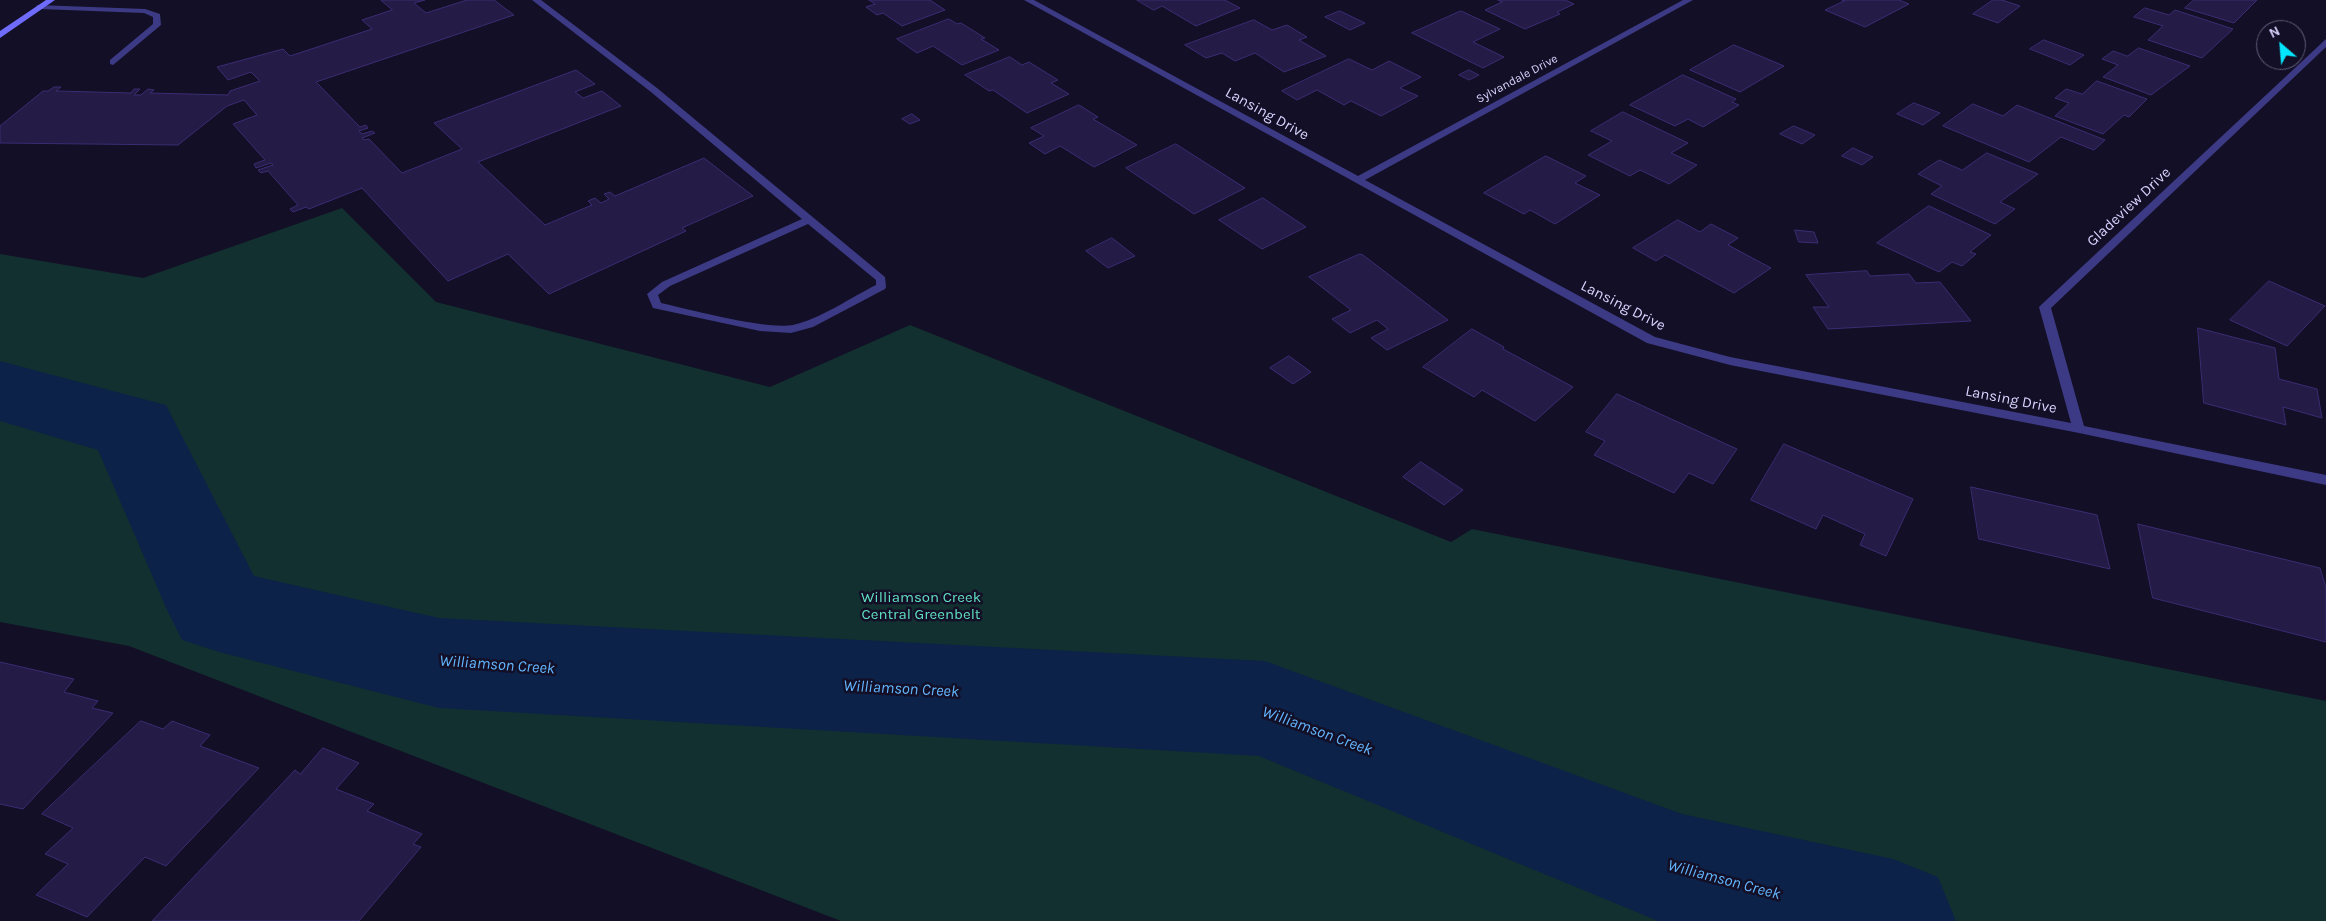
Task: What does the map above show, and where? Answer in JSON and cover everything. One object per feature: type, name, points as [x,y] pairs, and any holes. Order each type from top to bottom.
[{"type":"main road","points":[[0,36],[51,0]]},
{"type":"street","points":[[536,0],[654,90],[881,279],[881,287],[809,324],[791,329],[760,327],[657,306],[652,294],[666,284],[810,220]]},
{"type":"street","name":"Lansing Drive","points":[[1028,0],[1651,340],[1730,361],[2079,429],[2326,480]]},
{"type":"street","name":"Sylvandale Drive","points":[[1357,180],[1689,0]]},
{"type":"street","points":[[40,8],[145,11],[157,16],[158,25],[113,62]]},
{"type":"street","name":"Gladeview Drive","points":[[2079,429],[2045,307],[2326,42]]},
{"type":"green space","name":"Williamson Creek Central Greenbelt","points":[[342,208],[436,302],[770,387],[910,325],[1451,542],[1472,529],[2326,701],[2326,921],[841,921],[129,646],[0,622],[0,254],[143,278]]},
{"type":"building","points":[[381,0],[425,0],[414,3],[426,13],[467,0],[494,0],[514,15],[316,82],[360,127],[366,125],[368,128],[359,131],[362,134],[372,131],[375,133],[362,138],[364,140],[369,139],[402,173],[462,149],[434,123],[576,70],[595,84],[575,92],[583,98],[602,91],[621,106],[478,162],[545,225],[592,205],[588,201],[595,198],[601,203],[609,199],[604,194],[610,192],[615,196],[704,158],[753,196],[682,228],[686,231],[549,294],[508,254],[448,281],[362,188],[309,209],[306,207],[293,212],[290,209],[298,205],[268,171],[261,173],[258,170],[273,165],[271,163],[256,168],[254,164],[265,160],[233,124],[257,115],[244,100],[227,106],[178,145],[0,143],[0,126],[43,91],[48,91],[54,87],[61,87],[56,91],[131,93],[134,89],[140,89],[134,95],[141,95],[148,89],[154,90],[150,93],[228,95],[230,91],[260,81],[251,72],[228,80],[217,67],[283,49],[290,56],[372,29],[362,20],[392,10]]},
{"type":"building","points":[[869,0],[930,0],[945,10],[902,26],[883,13],[877,15],[866,7],[875,4]]},
{"type":"building","points":[[1137,0],[1225,0],[1240,8],[1196,26],[1162,6],[1154,10]]},
{"type":"building","points":[[1498,0],[1565,0],[1574,4],[1557,12],[1560,14],[1525,29],[1485,10],[1502,2]]},
{"type":"building","points":[[1842,0],[1899,0],[1909,4],[1865,27],[1825,10],[1844,1]]},
{"type":"building","points":[[1993,0],[2002,0],[2020,6],[1998,23],[1973,14]]},
{"type":"building","points":[[2194,0],[2257,0],[2234,23],[2185,8]]},
{"type":"building","points":[[2145,8],[2169,15],[2175,10],[2233,29],[2202,58],[2148,40],[2163,26],[2134,17]]},
{"type":"building","points":[[1340,11],[1365,23],[1350,30],[1325,17]]},
{"type":"building","points":[[1461,11],[1500,29],[1473,42],[1504,57],[1483,68],[1412,33]]},
{"type":"building","points":[[949,19],[957,24],[961,23],[985,38],[981,39],[999,50],[962,65],[933,46],[917,53],[897,39]]},
{"type":"building","points":[[1254,20],[1272,30],[1287,25],[1307,37],[1299,40],[1326,56],[1284,72],[1255,53],[1235,61],[1222,53],[1206,58],[1185,45]]},
{"type":"building","points":[[2044,40],[2084,55],[2070,65],[2030,49]]},
{"type":"building","points":[[1734,45],[1784,66],[1740,92],[1690,70]]},
{"type":"building","points":[[2139,48],[2190,66],[2151,95],[2103,77],[2118,65],[2102,59],[2113,51],[2127,56]]},
{"type":"building","points":[[1010,57],[1022,65],[1029,62],[1058,80],[1051,83],[1069,94],[1027,113],[993,90],[989,91],[965,75]]},
{"type":"building","points":[[1349,59],[1372,70],[1389,61],[1421,77],[1400,88],[1418,96],[1381,116],[1351,101],[1344,105],[1317,90],[1297,100],[1282,91]]},
{"type":"building","points":[[1469,70],[1479,75],[1469,80],[1459,75]]},
{"type":"building","points":[[1683,75],[1736,99],[1732,102],[1739,105],[1703,127],[1688,119],[1675,126],[1630,105]]},
{"type":"building","points":[[2097,81],[2147,99],[2129,117],[2124,115],[2103,134],[2055,116],[2069,103],[2055,98],[2066,89],[2082,94]]},
{"type":"building","points":[[1914,103],[1940,113],[1923,125],[1897,114]]},
{"type":"building","points":[[1973,104],[2003,116],[2017,105],[2105,140],[2094,150],[2061,137],[2029,162],[1943,126]]},
{"type":"building","points":[[1079,105],[1098,117],[1093,119],[1137,145],[1094,167],[1060,146],[1045,154],[1029,143],[1044,136],[1031,128]]},
{"type":"building","points":[[1623,112],[1688,143],[1671,153],[1697,165],[1669,184],[1640,170],[1630,176],[1588,155],[1612,141],[1591,131]]},
{"type":"building","points":[[912,114],[920,120],[910,124],[902,119]]},
{"type":"building","points":[[1794,126],[1815,135],[1802,144],[1780,134]]},
{"type":"building","points":[[1176,144],[1245,188],[1194,214],[1126,168]]},
{"type":"building","points":[[1853,148],[1873,157],[1862,165],[1842,156]]},
{"type":"building","points":[[1987,153],[2038,174],[2000,202],[2015,209],[1995,224],[1931,194],[1942,186],[1918,174],[1939,160],[1962,170]]},
{"type":"building","points":[[1546,156],[1586,176],[1575,183],[1600,195],[1555,224],[1530,210],[1524,214],[1484,193]]},
{"type":"building","points":[[1263,198],[1306,227],[1262,249],[1219,220]]},
{"type":"building","points":[[1929,206],[1991,235],[1970,252],[1976,254],[1962,266],[1952,262],[1939,272],[1877,243]]},
{"type":"building","points":[[1678,220],[1700,232],[1711,224],[1738,238],[1728,245],[1771,268],[1734,293],[1665,255],[1656,261],[1633,248]]},
{"type":"building","points":[[1795,230],[1814,232],[1818,243],[1799,242]]},
{"type":"building","points":[[1112,238],[1135,256],[1108,268],[1086,251]]},
{"type":"building","points":[[1360,254],[1448,320],[1387,350],[1371,338],[1388,329],[1377,320],[1350,333],[1332,319],[1351,310],[1309,277]]},
{"type":"building","points":[[1867,271],[1870,276],[1909,274],[1916,283],[1940,282],[1971,321],[1828,329],[1813,307],[1829,307],[1806,275]]},
{"type":"building","points":[[2269,281],[2325,306],[2287,346],[2230,320]]},
{"type":"building","points":[[2198,328],[2275,348],[2279,379],[2317,389],[2322,418],[2283,407],[2286,425],[2204,403]]},
{"type":"building","points":[[1472,329],[1504,347],[1503,349],[1573,387],[1535,421],[1482,390],[1474,397],[1423,367]]},
{"type":"building","points":[[1289,356],[1311,372],[1293,384],[1270,368]]},
{"type":"building","points":[[1617,394],[1737,449],[1713,484],[1689,473],[1674,493],[1594,455],[1605,441],[1586,432]]},
{"type":"building","points":[[1784,444],[1913,499],[1886,556],[1860,545],[1865,534],[1823,515],[1816,529],[1751,500]]},
{"type":"building","points":[[1421,462],[1463,490],[1444,505],[1403,477]]},
{"type":"building","points":[[1971,487],[2097,515],[2110,569],[1979,539]]},
{"type":"building","points":[[2138,524],[2320,568],[2326,588],[2326,642],[2153,598]]},
{"type":"building","points":[[0,662],[74,679],[64,692],[98,701],[92,708],[113,713],[23,809],[0,804]]},
{"type":"building","points":[[141,721],[163,729],[172,721],[210,735],[200,746],[259,768],[166,866],[145,857],[87,917],[36,895],[68,864],[45,854],[73,828],[42,814]]},
{"type":"building","points":[[323,748],[359,763],[336,789],[374,804],[367,811],[422,834],[413,844],[421,847],[359,921],[152,921],[295,770],[300,774]]},
{"type":"waterway","name":"Williamson Creek","points":[[0,391],[134,428],[219,610],[439,663],[1265,709],[1682,872],[1893,921]]}]
